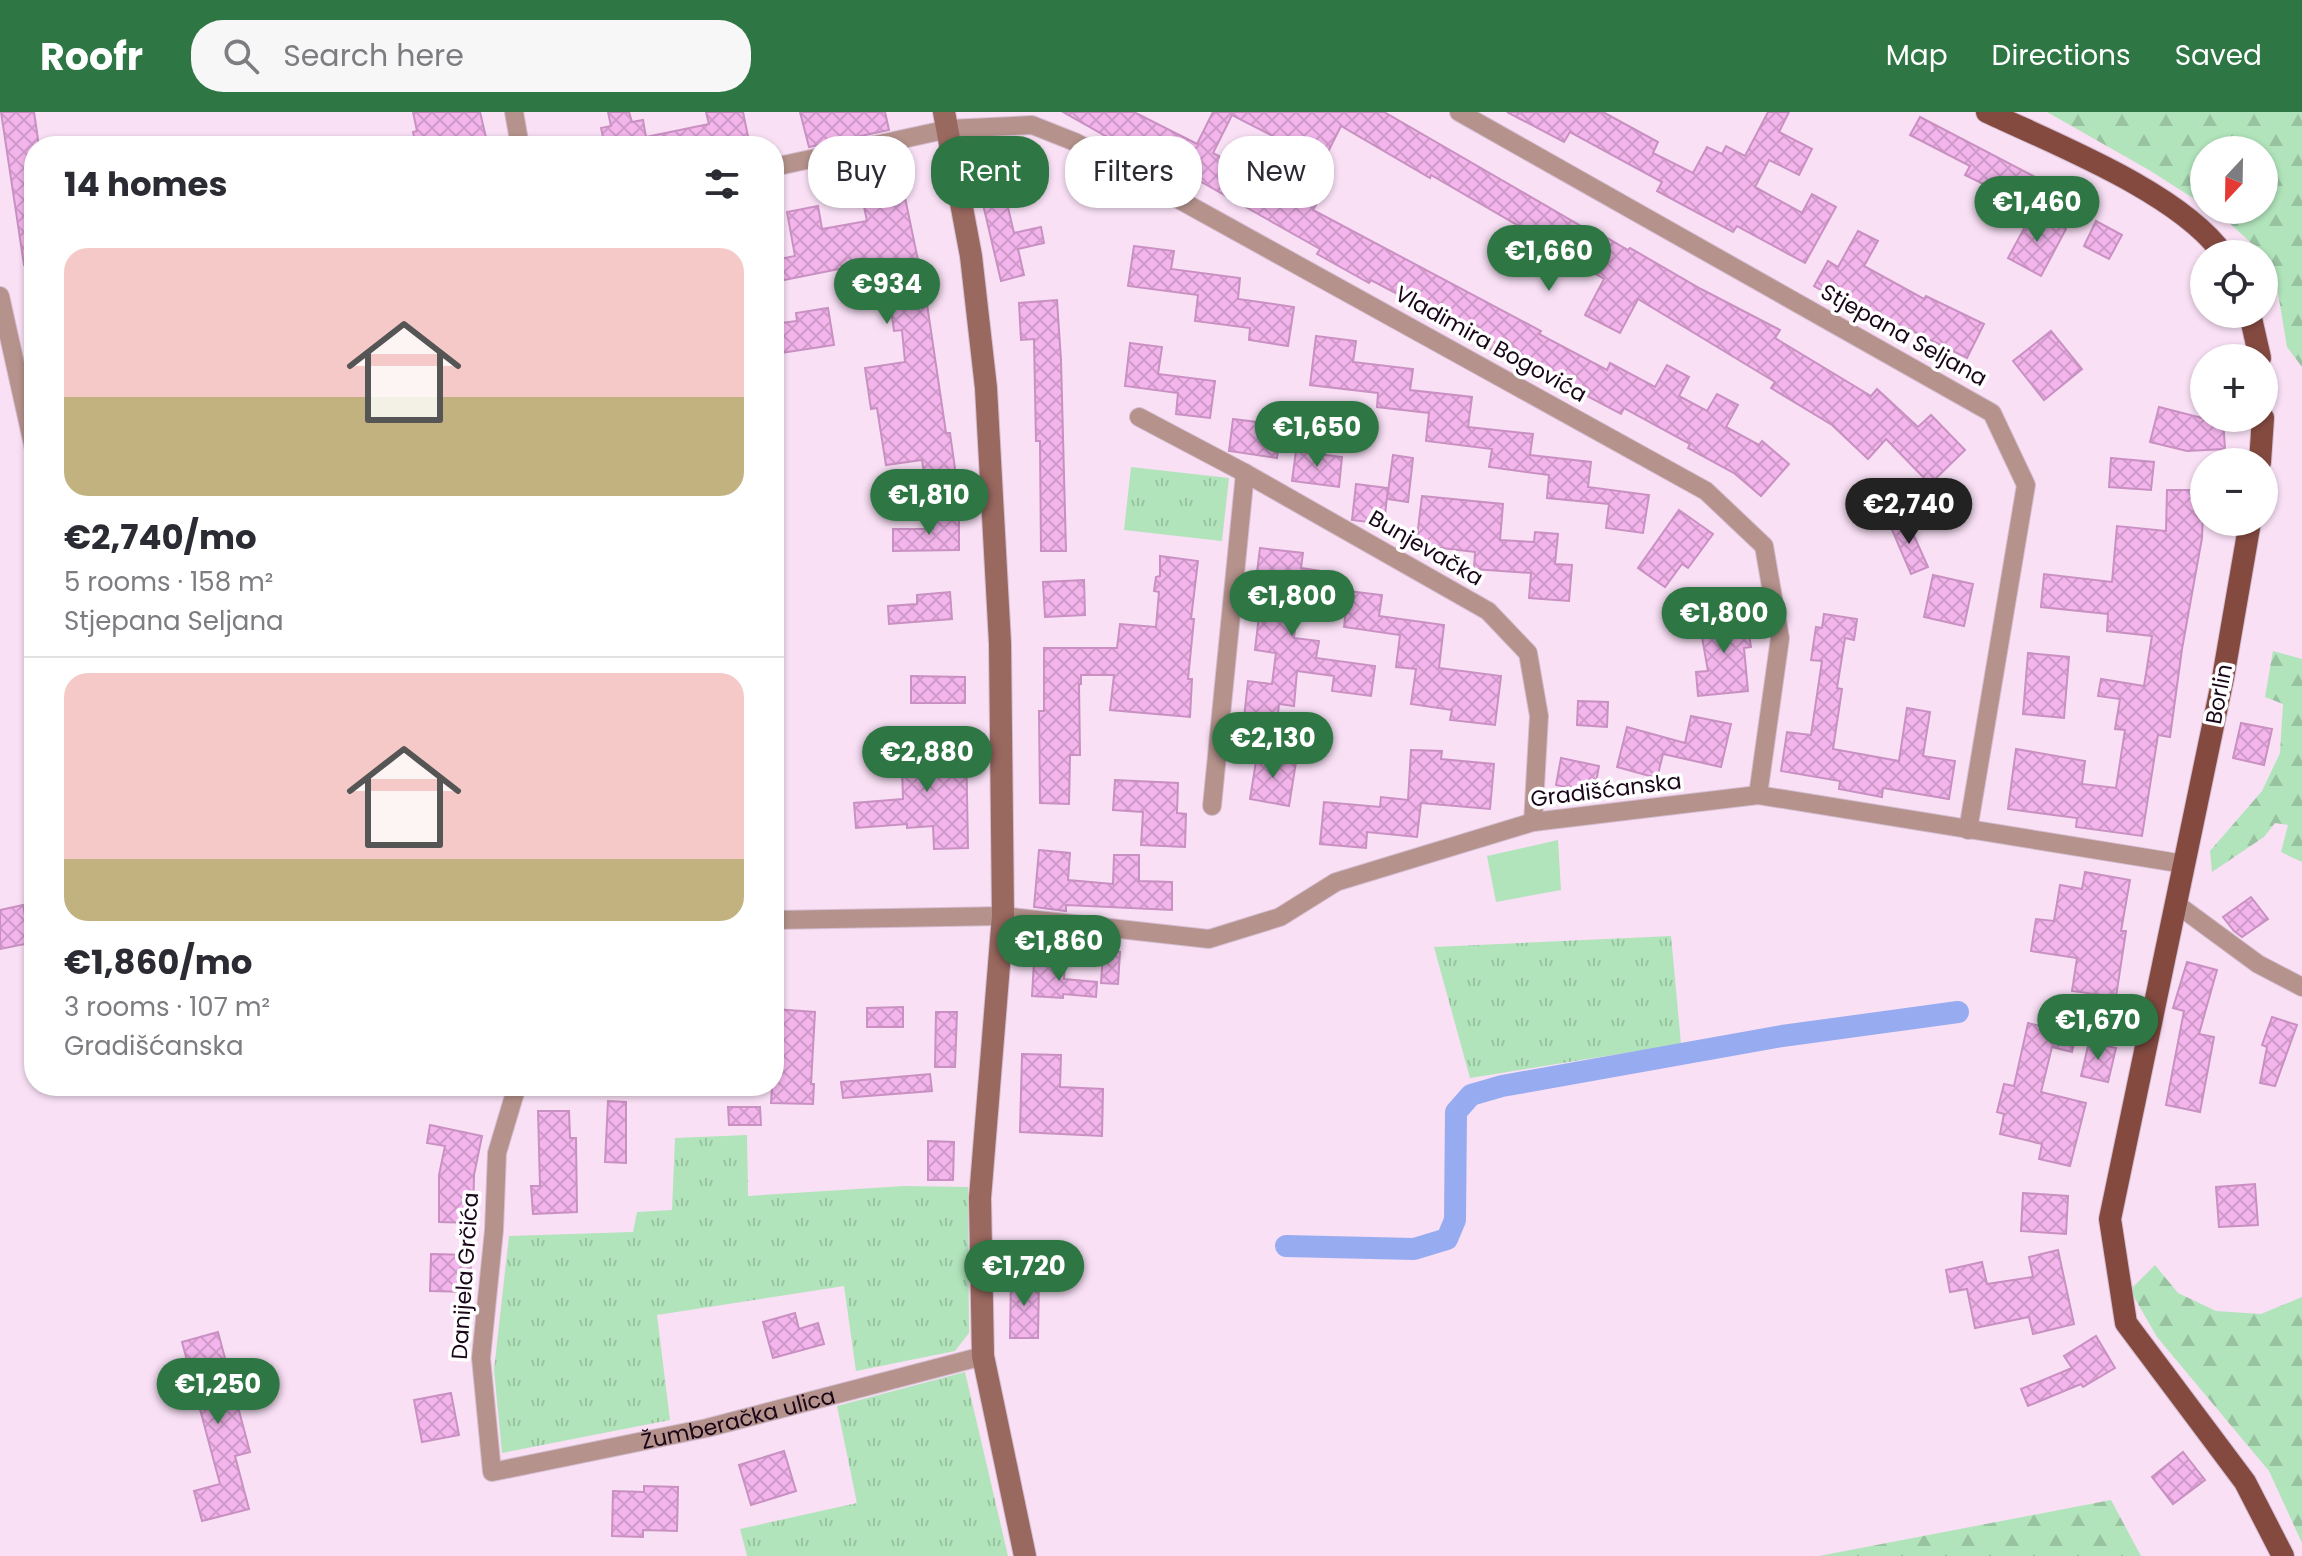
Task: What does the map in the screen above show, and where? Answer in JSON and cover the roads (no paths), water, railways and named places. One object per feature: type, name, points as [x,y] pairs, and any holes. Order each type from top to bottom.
[{"type":"main road","points":[[1987,112],[2153,194],[2209,240]]},
{"type":"main road","points":[[946,121],[971,256],[986,388],[1000,643],[1003,916],[980,1198],[983,1356],[1025,1556]]},
{"type":"main road","name":"Borlin","points":[[2248,536],[2223,678],[2110,1219],[2126,1323],[2245,1482],[2283,1556]]},
{"type":"street","points":[[514,112],[518,136]]},
{"type":"street","name":"Stjepana Seljana","points":[[1459,112],[1992,413],[2026,485],[1968,830]]},
{"type":"street","name":"Vladimira Bogovića","points":[[784,164],[946,121],[1032,125],[1075,142],[1706,491],[1764,546],[1780,638],[1758,795]]},
{"type":"street","points":[[0,296],[24,404]]},
{"type":"street","name":"Bunjevačka","points":[[1139,417],[1245,473],[1488,611],[1528,653],[1539,716],[1533,822]]},
{"type":"street","points":[[1212,806],[1245,473]]},
{"type":"street","name":"Gradišćanska","points":[[784,920],[1003,916],[1209,939],[1280,917],[1336,882],[1533,822],[1758,795],[2184,864]]},
{"type":"street","points":[[2175,903],[2258,964],[2302,987]]},
{"type":"street","name":"Danijela Grčića","points":[[492,1472],[481,1358],[494,1230],[497,1153],[514,1096]]},
{"type":"street","name":"Žumberačka ulica","points":[[492,1472],[707,1428],[983,1356]]},
{"type":"waterway","points":[[1286,1246],[1414,1249],[1447,1239],[1455,1220],[1456,1112],[1471,1095],[1502,1086],[1782,1036],[1958,1012]]}]
